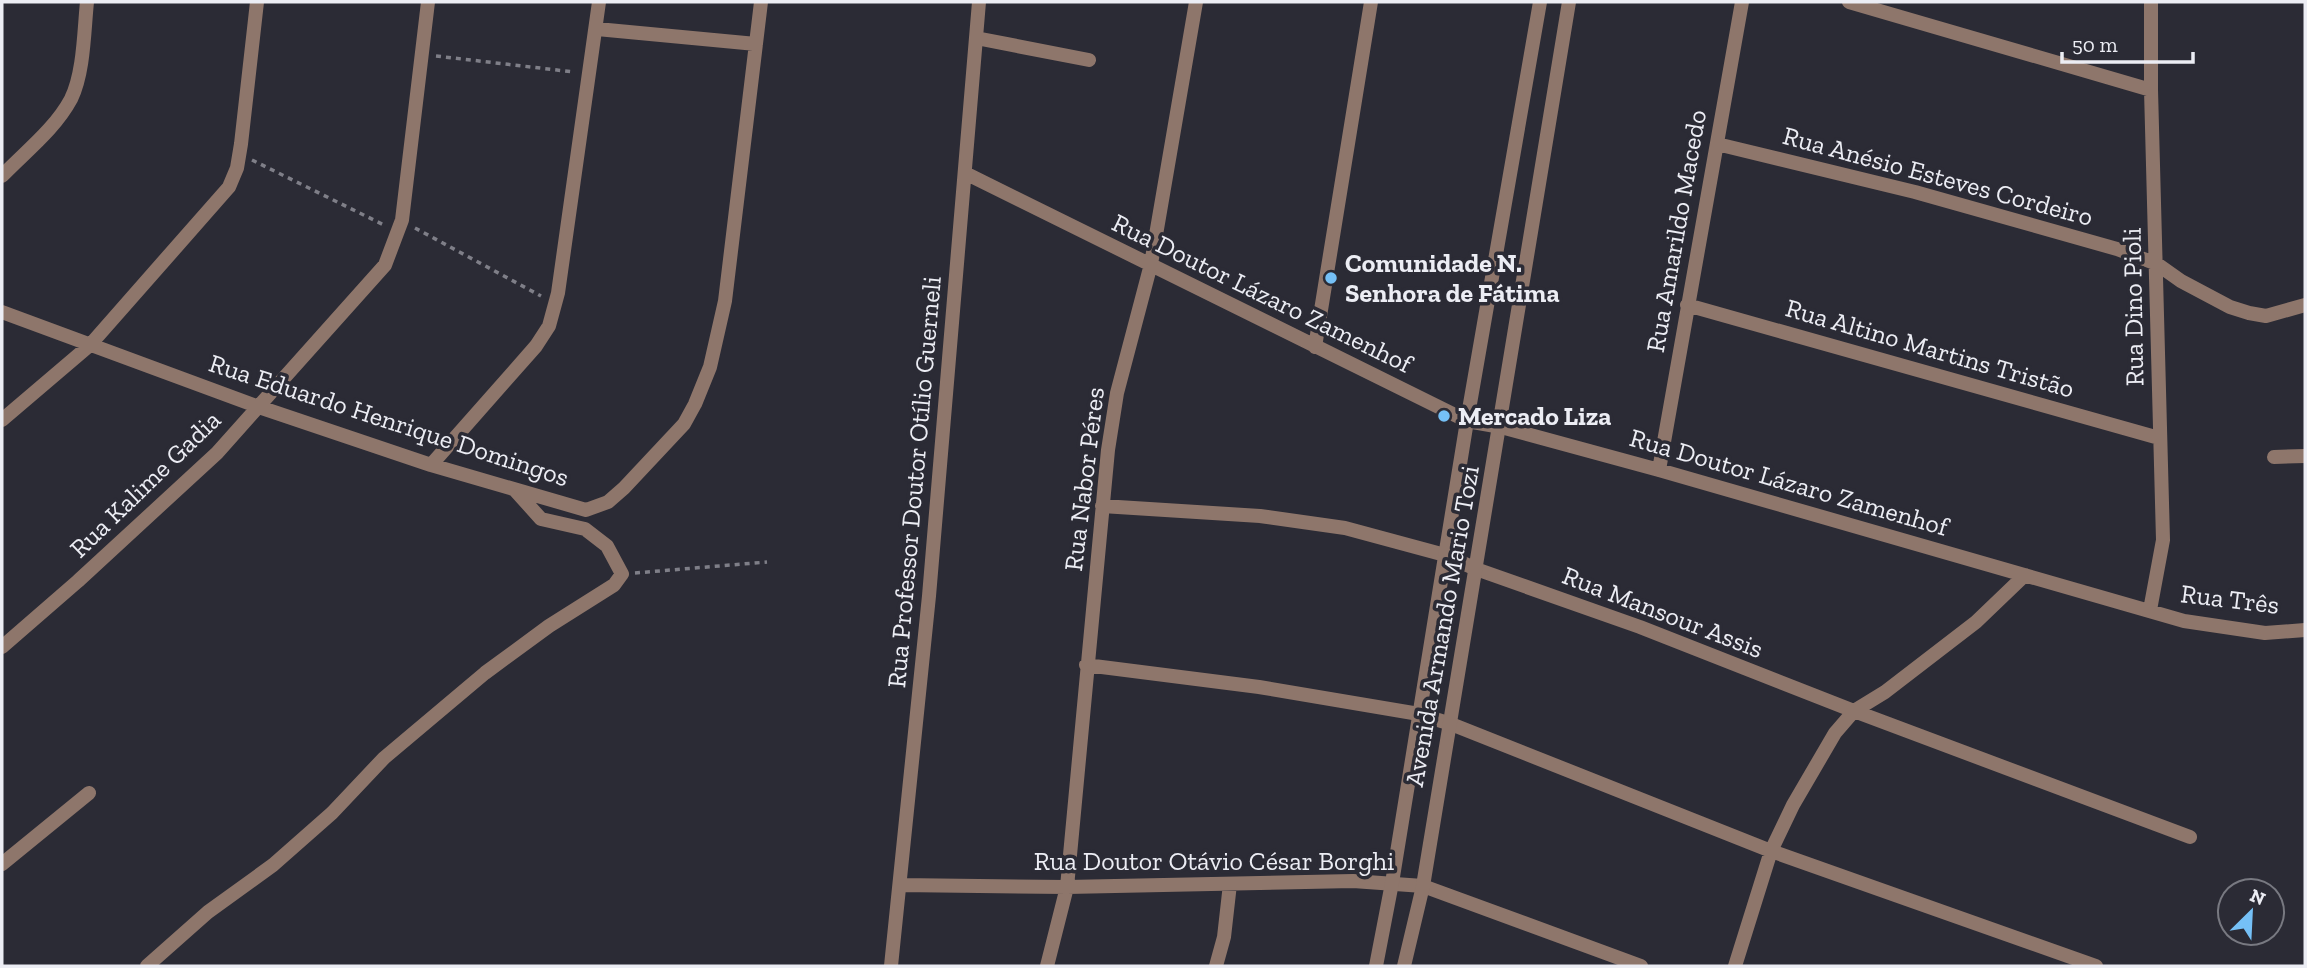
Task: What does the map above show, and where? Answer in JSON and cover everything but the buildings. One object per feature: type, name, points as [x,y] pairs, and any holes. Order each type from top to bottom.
[{"type":"street","points":[[2,176],[58,118],[72,97],[80,65],[87,2]]},
{"type":"street","points":[[2,420],[90,345],[229,187],[237,168],[257,2]]},
{"type":"street","name":"Rua Kalime Gadia","points":[[2,647],[217,453],[385,265],[400,226],[428,2]]},
{"type":"street","points":[[431,465],[536,346],[549,326],[555,304],[600,2]]},
{"type":"street","name":"Rua Eduardo Henrique Domingos","points":[[2,312],[259,407],[431,465],[586,510],[608,502],[684,424],[710,367],[725,301],[761,2]]},
{"type":"street","name":"Rua Professor Doutor Otílio Guerneli","points":[[891,966],[929,596],[979,2]]},
{"type":"street","name":"Rua Nabor Péres","points":[[1047,966],[1067,887],[1102,506],[1118,393],[1151,264],[1196,2]]},
{"type":"street","points":[[1315,347],[1371,2]]},
{"type":"street","name":"Avenida Armando Mario Tozi","points":[[1376,966],[1540,2]]},
{"type":"street","name":"Avenida Armando Mario Tozi","points":[[1404,966],[1423,886],[1451,724],[1569,2]]},
{"type":"street","name":"Rua Amarildo Macedo","points":[[1659,470],[1742,2]]},
{"type":"street","points":[[1849,2],[2151,90]]},
{"type":"street","name":"Rua Dino Pioli","points":[[2150,610],[2163,540],[2151,2]]},
{"type":"street","points":[[597,29],[756,44]]},
{"type":"street","points":[[976,38],[1089,60]]},
{"type":"street","name":"Rua Anésio Esteves Cordeiro","points":[[1717,144],[1915,192],[2117,249],[2157,264],[2181,281],[2230,307],[2249,313],[2266,316],[2305,305]]},
{"type":"street","name":"Rua Doutor Lázaro Zamenhof","points":[[965,173],[1467,421],[1500,427],[1659,470],[2150,610]]},
{"type":"street","name":"Rua Altino Martins Tristão","points":[[1687,305],[2159,438]]},
{"type":"street","points":[[2274,457],[2305,456]]},
{"type":"street","points":[[147,966],[208,912],[273,865],[332,813],[384,758],[485,673],[549,626],[614,585],[622,574],[607,546],[584,529],[541,519],[514,489]]},
{"type":"street","name":"Rua Mansour Assis","points":[[1102,506],[1260,516],[1345,528],[1445,555],[2190,838]]},
{"type":"street","points":[[1735,966],[1771,851],[1835,733],[1854,711],[1885,692],[1976,622],[2025,575]]},
{"type":"street","name":"Rua Três","points":[[2150,610],[2184,621],[2265,633],[2305,629]]},
{"type":"street","points":[[1086,665],[1259,687],[1419,714],[1451,724],[1771,851],[2096,966]]},
{"type":"street","points":[[2,864],[89,793]]},
{"type":"street","name":"Rua Doutor Otávio César Borghi","points":[[900,885],[1067,887],[1353,881],[1423,886],[1641,966]]},
{"type":"street","points":[[1216,966],[1224,937],[1230,884]]},
{"type":"path","points":[[422,55],[590,74]]},
{"type":"path","points":[[239,153],[400,226],[555,304]]},
{"type":"path","points":[[622,574],[767,562]]},
{"type":"place","name":"Comunidade N. Senhora de Fátima","points":[[1331,278]]},
{"type":"place","name":"Mercado Liza","points":[[1444,416]]}]
